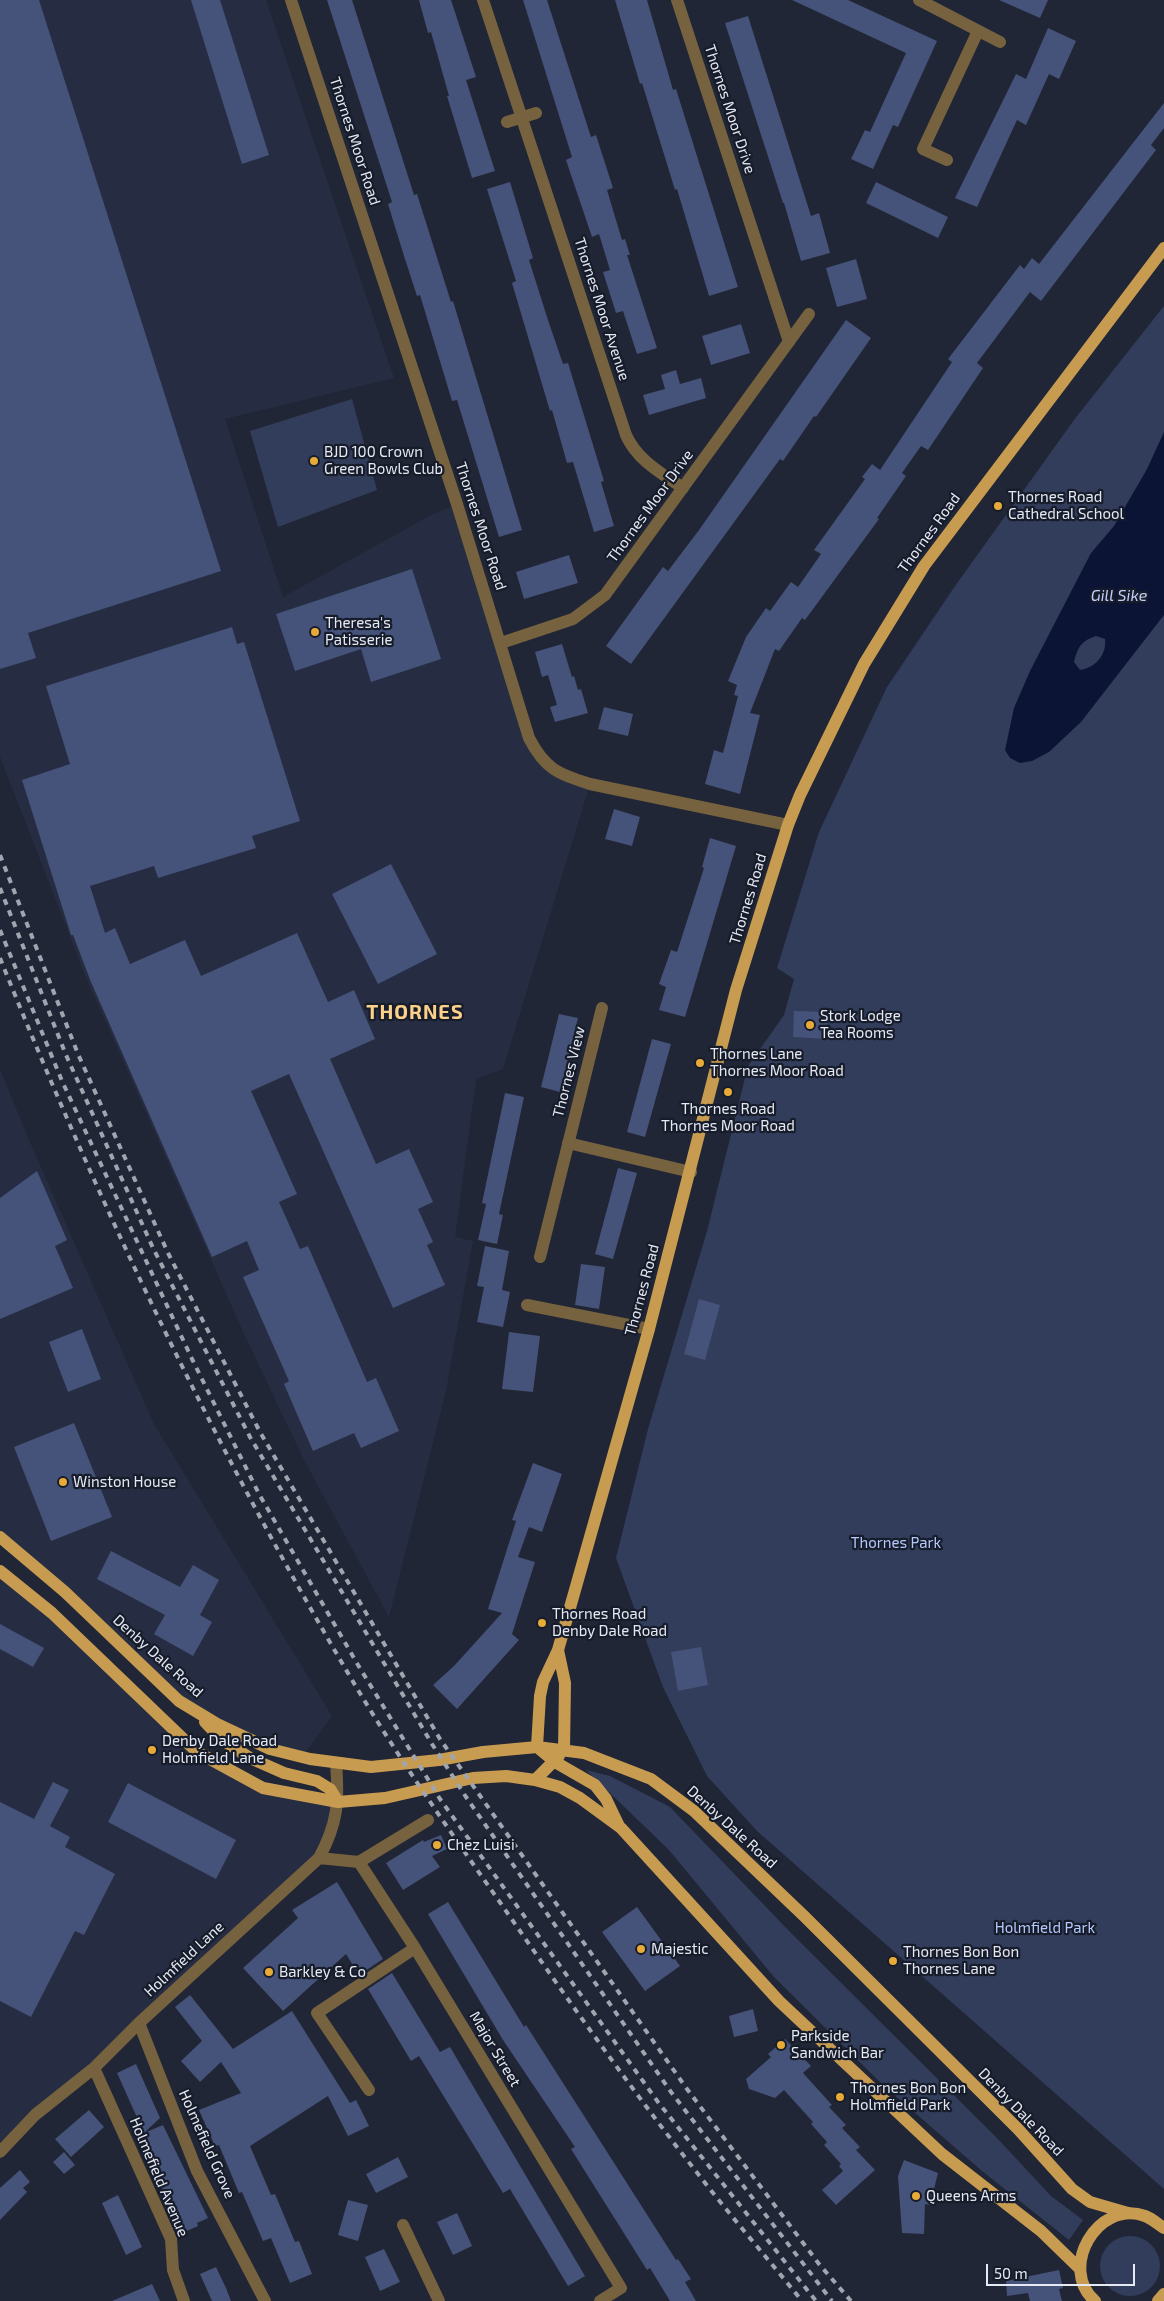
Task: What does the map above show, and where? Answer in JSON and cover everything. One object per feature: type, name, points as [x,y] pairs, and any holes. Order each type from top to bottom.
[{"type":"main road","name":"Thornes Road","points":[[536,1747],[540,1696],[558,1650],[691,1172],[736,990],[788,824],[812,768],[864,664],[924,566],[1164,248]]},
{"type":"main road","name":"Denby Dale Road","points":[[0,1537],[64,1592],[179,1701],[197,1713],[270,1749],[336,1763],[371,1766],[439,1760],[483,1752],[536,1747],[564,1750],[602,1758],[651,1779],[694,1810],[804,1916],[1018,2129],[1072,2189],[1090,2202],[1146,2216],[1164,2228]]},
{"type":"main road","points":[[0,1571],[52,1613],[196,1752],[264,1788],[338,1802],[385,1798],[473,1778],[506,1776],[535,1780],[560,1788],[580,1798],[620,1828],[779,2001],[942,2154],[1042,2231],[1079,2268],[1083,2284],[1095,2301]]},
{"type":"main road","name":"Thornes Road","points":[[558,1650],[565,1684],[564,1750]]},
{"type":"main road","points":[[197,1713],[221,1739],[250,1758],[284,1773],[317,1781],[330,1789],[338,1802]]},
{"type":"main road","points":[[536,1747],[555,1762],[595,1785],[606,1799],[620,1828]]},
{"type":"main road","points":[[535,1780],[555,1762],[564,1750]]},
{"type":"main road","points":[[1079,2268],[1088,2239],[1094,2230],[1112,2216],[1128,2213]]},
{"type":"main road","points":[[1158,2301],[1164,2294]]},
{"type":"street","name":"Thornes Moor Road","points":[[291,0],[501,643],[529,738],[538,756],[564,776],[590,784],[788,824]]},
{"type":"street","name":"Thornes Moor Avenue","points":[[483,0],[631,445],[643,460],[683,488]]},
{"type":"street","name":"Thornes Moor Drive","points":[[677,0],[789,342]]},
{"type":"street","points":[[919,0],[1000,42]]},
{"type":"street","points":[[947,160],[923,149],[978,31]]},
{"type":"street","points":[[507,122],[536,113]]},
{"type":"street","name":"Thornes Moor Drive","points":[[501,643],[567,622],[595,605],[606,595],[809,314]]},
{"type":"street","name":"Thornes View","points":[[540,1257],[602,1008]]},
{"type":"street","points":[[568,1143],[691,1172]]},
{"type":"street","points":[[528,1305],[648,1329]]},
{"type":"street","name":"Holmfield Lane","points":[[0,2152],[36,2115],[94,2068],[139,2023],[319,1858],[330,1837],[338,1802],[336,1763]]},
{"type":"street","points":[[319,1858],[359,1862],[428,1820]]},
{"type":"street","name":"Major Street","points":[[359,1862],[415,1948],[621,2288],[600,2301]]},
{"type":"street","points":[[369,2090],[317,2013],[415,1948]]},
{"type":"street","name":"Holmefield Grove","points":[[139,2023],[197,2171],[265,2301]]},
{"type":"street","name":"Holmefield Avenue","points":[[94,2068],[171,2239],[173,2270],[184,2301]]},
{"type":"street","points":[[403,2225],[440,2301]]},
{"type":"street","points":[[1083,2284],[1084,2301]]},
{"type":"shaded area","points":[[0,0],[266,0],[394,378],[225,419],[283,597],[431,515],[457,504],[538,756],[590,784],[503,1069],[476,1079],[455,1237],[473,1241],[446,1391],[389,1617],[305,1462],[244,1334],[85,975],[0,757]]},
{"type":"shaded area","points":[[0,1069],[29,1140],[154,1424],[332,1716],[302,1757],[197,1713],[0,1537]]},
{"type":"shaded area","points":[[0,1571],[197,1752],[235,1774],[338,1802],[319,1858],[0,2152]]},
{"type":"green space","name":"Thornes Park","points":[[1164,306],[1164,2189],[757,1831],[707,1776],[663,1687],[616,1558],[648,1429],[707,1231],[748,1066],[784,1015],[794,979],[777,968],[819,832],[887,687],[953,589],[1074,420]]},
{"type":"green space","name":"BJD 100 Crown Green Bowls Club","points":[[352,399],[377,490],[278,527],[250,431]]},
{"type":"green space","points":[[586,1770],[610,1776],[670,1807],[791,1933],[997,2138],[1051,2196],[1083,2220],[1069,2240],[982,2171],[884,2086],[774,1977],[669,1850]]},
{"type":"green space","points":[[1130,2236],[1142,2238],[1155,2249],[1160,2266],[1158,2278],[1147,2291],[1130,2296],[1118,2294],[1105,2283],[1100,2266],[1102,2254],[1113,2241]]},
{"type":"water","name":"Gill Sike","points":[[1164,432],[1164,615],[1081,722],[1049,752],[1032,761],[1020,763],[1010,758],[1005,750],[1014,708],[1030,671],[1091,553],[1114,526],[1147,469]],"holes":[[[1096,636],[1105,639],[1104,650],[1099,660],[1091,667],[1080,670],[1074,662],[1081,645]]]},
{"type":"building","points":[[0,0],[39,0],[221,571],[28,633],[36,658],[0,669]]},
{"type":"building","points":[[191,0],[220,0],[269,155],[242,164]]},
{"type":"building","points":[[327,0],[352,0],[414,195],[417,194],[451,302],[453,301],[522,530],[499,537],[457,400],[452,401],[420,295],[417,296],[404,256],[388,204],[392,202]]},
{"type":"building","points":[[419,0],[451,0],[476,77],[466,80],[495,171],[472,178],[447,96],[449,96],[431,32],[428,33]]},
{"type":"building","points":[[523,0],[547,0],[591,137],[596,135],[613,188],[607,190],[622,240],[625,239],[630,255],[627,255],[657,348],[637,354],[623,311],[616,313],[603,272],[610,270],[599,234],[592,237],[566,160],[572,157]]},
{"type":"building","points":[[615,0],[647,0],[673,90],[676,89],[738,287],[709,296],[677,189],[675,190],[642,83],[640,84]]},
{"type":"building","points":[[792,0],[848,0],[937,41],[898,127],[893,125],[873,169],[851,159],[865,130],[870,132],[906,53]]},
{"type":"building","points":[[999,0],[1048,0],[1040,18]]},
{"type":"building","points":[[748,16],[811,216],[819,213],[830,253],[801,261],[725,23]]},
{"type":"building","points":[[1048,28],[1076,41],[1059,79],[1049,74],[1026,125],[1017,120],[977,207],[955,198],[1016,74],[1026,79]]},
{"type":"building","points":[[1164,103],[1164,128],[1151,145],[1156,150],[1041,301],[1030,292],[977,363],[983,368],[928,450],[921,446],[902,473],[906,476],[877,518],[879,519],[805,620],[802,618],[779,651],[775,649],[750,713],[760,715],[740,794],[705,784],[714,750],[723,753],[738,696],[734,695],[737,685],[728,681],[746,637],[766,608],[770,611],[791,582],[798,587],[821,554],[814,550],[865,479],[862,477],[872,464],[880,470],[952,362],[948,359],[1020,265],[1024,269],[1032,258],[1039,264]]},
{"type":"building","points":[[510,182],[533,258],[529,260],[563,364],[568,363],[604,481],[601,482],[614,526],[594,532],[573,462],[567,463],[552,410],[550,411],[512,283],[516,281],[487,189]]},
{"type":"building","points":[[876,182],[948,217],[938,238],[866,203]]},
{"type":"building","points":[[856,259],[867,299],[837,307],[826,268]]},
{"type":"building","points":[[846,320],[871,338],[816,417],[814,416],[783,461],[780,459],[631,664],[606,646],[663,567],[668,571],[699,530]]},
{"type":"building","points":[[741,324],[750,353],[711,365],[702,336]]},
{"type":"building","points":[[676,370],[680,384],[701,378],[706,398],[649,415],[643,395],[665,389],[661,375]]},
{"type":"building","points":[[569,555],[578,583],[524,599],[516,572]]},
{"type":"building","points":[[412,569],[441,659],[371,682],[361,649],[295,671],[276,614]]},
{"type":"building","points":[[232,627],[237,644],[244,642],[300,821],[252,836],[256,848],[158,878],[154,866],[90,886],[105,933],[115,928],[130,964],[185,940],[201,976],[297,933],[328,1002],[354,990],[375,1039],[330,1059],[376,1164],[409,1149],[433,1202],[418,1209],[433,1242],[427,1245],[445,1285],[393,1308],[289,1074],[251,1091],[297,1194],[279,1202],[300,1249],[308,1246],[367,1382],[376,1378],[399,1431],[361,1448],[354,1433],[313,1451],[284,1384],[289,1381],[243,1277],[259,1270],[247,1241],[212,1257],[91,982],[73,935],[71,935],[22,780],[70,764],[46,686]]},
{"type":"building","points":[[562,644],[572,677],[574,676],[578,690],[581,689],[588,713],[555,722],[550,707],[557,705],[548,675],[542,677],[535,652]]},
{"type":"building","points":[[604,707],[633,714],[628,736],[598,729]]},
{"type":"building","points":[[614,809],[640,817],[632,846],[605,839]]},
{"type":"building","points":[[710,838],[736,846],[685,1017],[659,1010],[666,987],[659,984],[671,950],[677,952],[704,868],[702,867]]},
{"type":"building","points":[[391,864],[437,954],[378,984],[332,894]]},
{"type":"building","name":"Stork Lodge Tea Rooms","points":[[794,1011],[828,1012],[826,1039],[793,1037]]},
{"type":"building","points":[[559,1014],[578,1018],[560,1092],[541,1087]]},
{"type":"building","points":[[652,1039],[671,1044],[645,1137],[627,1132]]},
{"type":"building","points":[[505,1093],[524,1097],[499,1214],[503,1215],[497,1244],[478,1240],[486,1204],[482,1203]]},
{"type":"building","points":[[618,1168],[637,1173],[613,1259],[595,1254]]},
{"type":"building","points":[[37,1171],[67,1240],[55,1246],[73,1288],[0,1319],[0,1198]]},
{"type":"building","points":[[485,1246],[509,1251],[502,1290],[510,1292],[503,1327],[477,1322],[484,1287],[477,1286]]},
{"type":"building","points":[[581,1264],[605,1267],[599,1309],[575,1305]]},
{"type":"building","points":[[699,1299],[720,1305],[705,1360],[684,1354]]},
{"type":"building","points":[[82,1329],[101,1379],[68,1392],[49,1342]]},
{"type":"building","points":[[509,1332],[540,1336],[533,1392],[502,1389]]},
{"type":"building","name":"Winston House","points":[[74,1423],[112,1517],[51,1541],[14,1447]]},
{"type":"building","points":[[533,1463],[562,1474],[542,1532],[529,1527],[518,1557],[535,1562],[512,1634],[519,1640],[457,1709],[433,1685],[454,1666],[502,1613],[488,1609],[516,1521],[512,1520]]},
{"type":"building","points":[[111,1551],[180,1587],[193,1565],[219,1580],[200,1615],[212,1622],[193,1656],[154,1634],[165,1615],[97,1579]]},
{"type":"building","points":[[0,1624],[44,1648],[33,1667],[0,1649]]},
{"type":"building","points":[[701,1647],[708,1685],[678,1691],[671,1652]]},
{"type":"building","points":[[53,1782],[69,1790],[50,1826],[70,1837],[65,1847],[115,1874],[84,1935],[75,1931],[31,2017],[0,2001],[0,1802],[34,1819]]},
{"type":"building","points":[[128,1783],[236,1840],[216,1879],[108,1822]]},
{"type":"building","points":[[441,1835],[447,1849],[432,1856],[440,1867],[403,1890],[386,1863],[423,1840],[424,1842]]},
{"type":"building","points":[[337,1882],[383,1959],[359,1975],[346,1954],[283,2011],[243,1968],[298,1918],[292,1910]]},
{"type":"building","points":[[448,1902],[524,2027],[526,2025],[676,2260],[678,2259],[691,2279],[685,2282],[696,2301],[670,2301],[650,2268],[647,2270],[571,2149],[575,2147],[503,2040],[428,1914]]},
{"type":"building","name":"Majestic","points":[[637,1907],[680,1966],[645,1991],[602,1932]]},
{"type":"building","points":[[392,1973],[440,2052],[450,2047],[585,2276],[568,2286],[510,2189],[503,2193],[419,2056],[411,2061],[368,1989]]},
{"type":"building","points":[[190,1995],[233,2049],[292,2011],[350,2103],[356,2100],[369,2126],[348,2136],[328,2096],[250,2146],[271,2195],[275,2194],[295,2242],[299,2241],[312,2274],[290,2283],[271,2238],[263,2241],[242,2192],[239,2193],[219,2145],[215,2146],[199,2110],[241,2093],[221,2062],[200,2082],[181,2061],[202,2041],[175,2007]]},
{"type":"building","points":[[753,2009],[758,2031],[734,2037],[729,2016]]},
{"type":"building","points":[[785,2039],[811,2066],[803,2073],[832,2105],[829,2107],[846,2125],[842,2128],[860,2147],[856,2150],[875,2170],[836,2205],[822,2190],[843,2171],[839,2166],[841,2164],[824,2145],[827,2142],[811,2124],[813,2122],[784,2090],[775,2098],[749,2089],[746,2079],[771,2057],[768,2054]]},
{"type":"building","points":[[136,2064],[160,2118],[144,2133],[117,2073]]},
{"type":"building","points":[[89,2110],[104,2127],[71,2157],[55,2139]]},
{"type":"building","points":[[163,2125],[208,2218],[197,2223],[198,2226],[182,2233],[143,2146],[149,2144],[144,2133]]},
{"type":"building","points":[[64,2152],[75,2165],[64,2174],[53,2162]]},
{"type":"building","points":[[398,2157],[408,2177],[376,2193],[366,2174]]},
{"type":"building","name":"Queens Arms","points":[[904,2160],[938,2173],[930,2205],[925,2204],[924,2234],[902,2233],[898,2176]]},
{"type":"building","points":[[20,2170],[30,2182],[23,2188],[27,2192],[0,2220],[0,2188]]},
{"type":"building","points":[[118,2195],[142,2247],[126,2255],[102,2203]]},
{"type":"building","points":[[348,2200],[368,2205],[358,2241],[338,2235]]},
{"type":"building","points":[[457,2213],[472,2246],[453,2255],[437,2222]]},
{"type":"building","points":[[384,2249],[400,2282],[380,2291],[365,2257]]},
{"type":"building","points":[[216,2267],[231,2301],[212,2301],[200,2274]]},
{"type":"building","points":[[1059,2270],[1063,2288],[1059,2289],[1062,2301],[1030,2301],[1028,2293],[1007,2296],[1006,2281]]},
{"type":"building","points":[[152,2284],[160,2301],[112,2301]]},
{"type":"railway","points":[[0,855],[78,1054],[168,1253],[260,1432],[440,1739],[687,2089],[819,2264],[851,2301]]},
{"type":"railway","points":[[0,888],[66,1055],[153,1248],[250,1437],[432,1744],[466,1797],[671,2092],[832,2301]]},
{"type":"railway","points":[[0,930],[62,1081],[192,1359],[259,1494],[358,1665],[440,1799],[658,2102],[816,2301]]},
{"type":"railway","points":[[0,958],[76,1140],[159,1319],[248,1495],[345,1668],[399,1756],[597,2040],[726,2210],[802,2301]]},
{"type":"place","name":"BJD 100 Crown Green Bowls Club","points":[[314,461]]},
{"type":"place","name":"Thornes Road Cathedral School","points":[[998,506]]},
{"type":"place","name":"Theresa's Patisserie","points":[[315,632]]},
{"type":"place","name":"Stork Lodge Tea Rooms","points":[[810,1025]]},
{"type":"place","name":"Thornes Lane Thornes Moor Road","points":[[700,1063]]},
{"type":"place","name":"Thornes Road Thornes Moor Road","points":[[728,1092]]},
{"type":"place","name":"Winston House","points":[[63,1482]]},
{"type":"place","name":"Thornes Road Denby Dale Road","points":[[542,1623]]},
{"type":"place","name":"Denby Dale Road Holmfield Lane","points":[[152,1750]]},
{"type":"place","name":"Chez Luisi","points":[[437,1845]]},
{"type":"place","name":"Majestic","points":[[641,1949]]},
{"type":"place","name":"Thornes Bon Bon Thornes Lane","points":[[893,1961]]},
{"type":"place","name":"Barkley & Co","points":[[269,1972]]},
{"type":"place","name":"Parkside Sandwich Bar","points":[[781,2045]]},
{"type":"place","name":"Thornes Bon Bon Holmfield Park","points":[[840,2097]]},
{"type":"place","name":"Queens Arms","points":[[916,2196]]},
{"type":"district","name":"THORNES","points":[[415,1012]]},
{"type":"park label","name":"Holmfield Park","points":[[1045,1928]]}]
